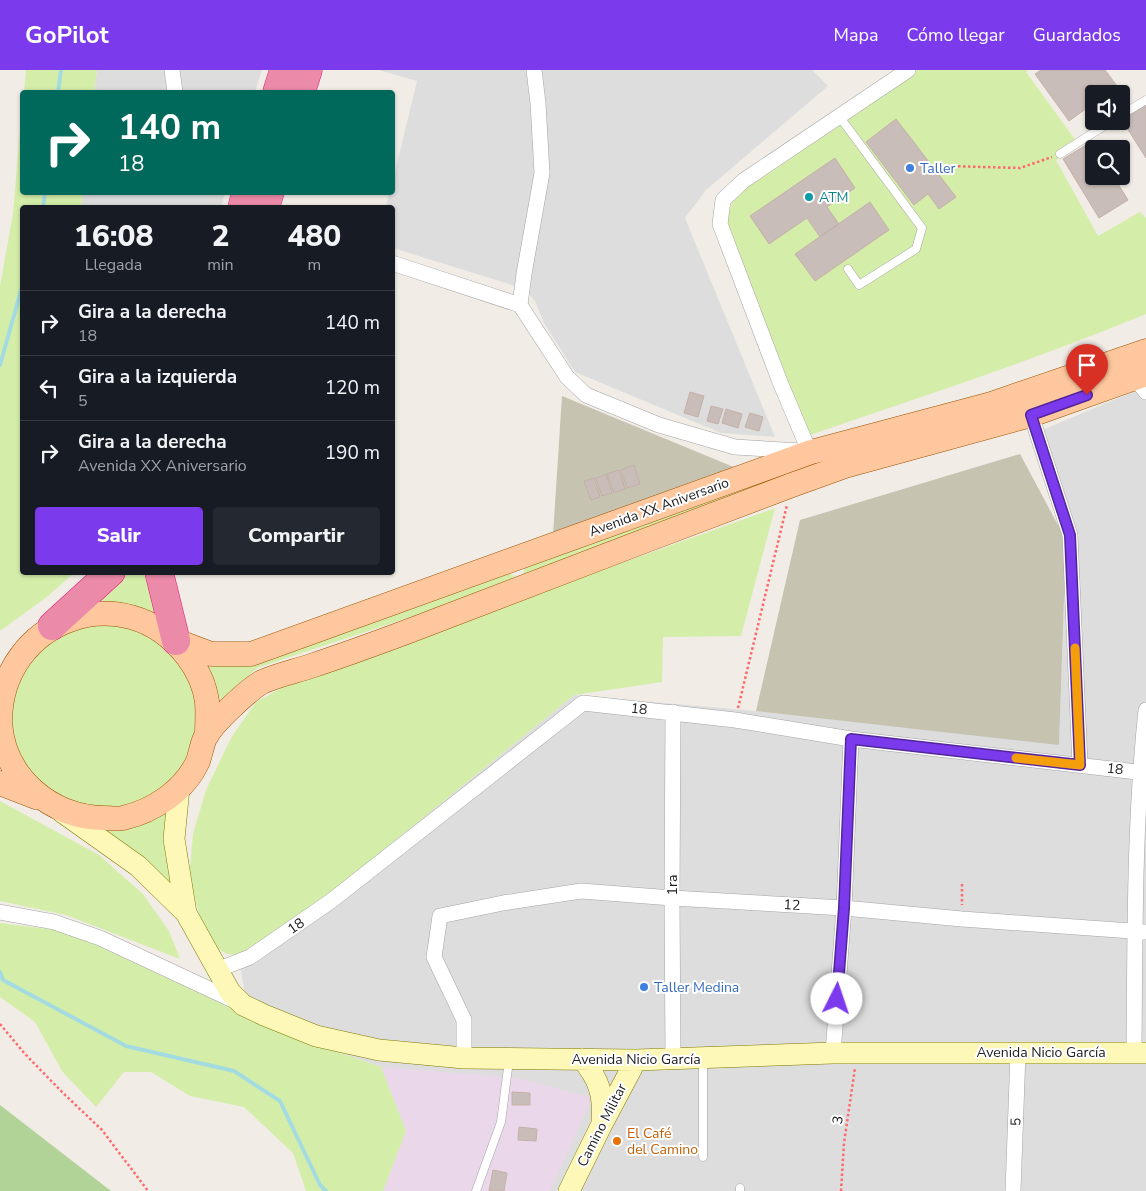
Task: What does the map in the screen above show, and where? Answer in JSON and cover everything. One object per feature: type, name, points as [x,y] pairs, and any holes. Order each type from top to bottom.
[{"type":"highway","points":[[278,90],[284,70]]},
{"type":"highway","points":[[302,90],[308,70]]},
{"type":"highway","points":[[52,626],[108,575]]},
{"type":"highway","points":[[160,575],[176,641]]},
{"type":"main road","name":"Avenida XX Aniversario","points":[[176,641],[211,654],[251,654],[811,452],[991,404],[1146,351]]},
{"type":"main road","name":"Avenida XX Aniversario","points":[[206,735],[228,710],[261,683],[361,649],[846,466],[1031,415],[1142,381]]},
{"type":"main road","points":[[0,783],[49,804],[88,818],[121,818],[152,808],[179,788],[197,764],[206,735],[207,701],[197,668],[176,641],[148,622],[117,613],[83,614],[52,626],[30,643],[6,671],[0,724],[7,753],[21,779],[49,804],[138,866],[186,913]]},
{"type":"main road","points":[[179,788],[174,839],[186,913]]},
{"type":"main road","name":"Avenida Nicio García","points":[[186,913],[230,992],[243,1005],[316,1036],[379,1050],[464,1058],[636,1060],[673,1057],[703,1058],[833,1053],[1142,1050]]},
{"type":"main road","points":[[582,1059],[597,1081],[603,1102],[602,1124]]},
{"type":"main road","name":"Camino Militar","points":[[569,1191],[636,1060]]},
{"type":"street","points":[[172,70],[174,90]]},
{"type":"street","points":[[520,305],[542,173],[534,70]]},
{"type":"street","points":[[811,452],[780,382],[720,224],[723,200],[743,181],[908,70]]},
{"type":"street","points":[[395,264],[520,305],[567,377],[586,395],[659,425],[735,447],[811,452],[846,466]]},
{"type":"street","points":[[1031,415],[1070,535],[1080,765]]},
{"type":"street","name":"18","points":[[218,970],[250,957],[331,901],[583,703],[735,720],[851,739],[1143,772]]},
{"type":"street","points":[[1142,1050],[1140,931],[1146,710]]},
{"type":"street","name":"1ra","points":[[673,712],[673,1057]]},
{"type":"street","points":[[833,1053],[844,908],[851,739]]},
{"type":"street","name":"12","points":[[464,1058],[464,1020],[434,957],[440,916],[503,903],[581,891],[844,908],[962,919],[1140,931]]},
{"type":"street","points":[[0,912],[54,922],[100,938],[243,1005]]},
{"type":"street","name":"5","points":[[1013,1191],[1018,1052]]},
{"type":"lane","points":[[1130,110],[1146,100]]},
{"type":"lane","points":[[839,116],[922,228],[916,249],[859,285],[848,269]]},
{"type":"lane","points":[[1060,154],[1098,130]]},
{"type":"lane","points":[[476,1191],[501,1122],[509,1058]]},
{"type":"lane","points":[[703,1058],[703,1157]]},
{"type":"path","points":[[948,166],[1020,168],[1060,154]]},
{"type":"path","points":[[735,720],[792,485]]},
{"type":"path","points":[[962,884],[962,919]]},
{"type":"path","points":[[0,1024],[31,1061],[102,1130],[148,1191]]},
{"type":"path","name":"3","points":[[841,1191],[844,1143],[858,1053]]},
{"type":"shaded area","points":[[97,70],[262,70],[256,90],[94,90]]},
{"type":"shaded area","points":[[379,70],[812,70],[828,86],[706,190],[685,218],[775,437],[721,433],[575,372],[544,323],[535,301],[525,289],[395,249],[395,205],[386,205],[389,195],[395,195],[395,172],[417,81]]},
{"type":"shaded area","points":[[82,195],[224,195],[222,205],[81,205]]},
{"type":"shaded area","points":[[1140,389],[1146,396],[1146,1191],[383,1191],[406,1131],[381,1067],[335,1051],[249,1016],[238,955],[312,908],[574,695],[756,711],[1059,744],[1066,540],[1035,433]]},
{"type":"shaded area","points":[[562,396],[736,468],[553,535]]},
{"type":"shaded area","points":[[1020,454],[1066,540],[1059,745],[756,711],[800,520]]},
{"type":"shaded area","points":[[381,1067],[517,1078],[592,1098],[550,1191],[383,1191],[406,1131]]},
{"type":"green space","points":[[26,70],[97,70],[94,90],[24,90]]},
{"type":"green space","points":[[916,70],[1028,70],[1026,72],[1079,145],[1056,160],[1098,236],[1140,212],[1146,218],[1146,314],[1020,363],[807,436],[726,220],[736,192]]},
{"type":"green space","points":[[20,129],[20,195],[82,195],[81,205],[20,205],[20,575],[72,575],[48,596],[0,631],[0,286],[13,214]]},
{"type":"green space","points":[[812,463],[811,469],[530,576],[523,573],[526,566]]},
{"type":"green space","points":[[775,508],[741,636],[663,637],[662,682],[574,695],[312,908],[238,955],[227,954],[217,948],[202,923],[189,880],[193,834],[206,790],[231,738],[256,702],[296,680]]},
{"type":"green space","points":[[508,573],[514,576],[512,583],[257,668],[218,703],[204,668],[252,660]]},
{"type":"green space","points":[[124,575],[154,575],[163,621],[143,610],[117,602],[97,601]]},
{"type":"green space","points":[[104,623],[122,625],[139,630],[148,634],[170,650],[186,672],[190,681],[195,698],[197,716],[195,734],[190,751],[186,760],[170,782],[148,798],[139,802],[122,807],[104,809],[86,807],[69,802],[60,798],[38,782],[22,760],[18,751],[13,734],[11,716],[13,698],[18,681],[22,672],[38,650],[60,634],[69,630],[86,625]]},
{"type":"green space","points":[[0,801],[99,855],[143,894],[169,931],[180,959],[66,915],[0,901]]},
{"type":"green space","points":[[171,806],[177,893],[102,832],[139,826]]},
{"type":"green space","points":[[0,923],[56,930],[96,945],[249,1016],[335,1051],[381,1067],[406,1131],[383,1191],[306,1191],[293,1153],[244,1107],[190,1096],[151,1072],[124,1072],[96,1107],[62,1071],[35,1022],[0,997]]},
{"type":"green space","points":[[0,1105],[111,1191],[0,1191]]},
{"type":"building","points":[[1041,70],[1105,70],[1116,85],[1085,85],[1085,109],[1069,121],[1035,74]]},
{"type":"building","points":[[1146,105],[1146,158],[1128,130],[1130,130],[1130,115]]},
{"type":"building","name":"Taller","points":[[896,119],[956,197],[939,209],[928,194],[914,205],[866,142]]},
{"type":"building","points":[[1085,146],[1085,185],[1119,185],[1128,200],[1099,218],[1063,159]]},
{"type":"building","name":"ATM","points":[[835,158],[855,188],[827,207],[839,224],[820,237],[807,218],[769,244],[750,216]]},
{"type":"building","points":[[870,202],[889,230],[815,281],[795,254]]},
{"type":"building","points":[[690,392],[704,396],[698,417],[684,413]]},
{"type":"building","points":[[711,406],[723,409],[718,424],[707,421]]},
{"type":"building","points":[[726,409],[742,414],[738,428],[722,423]]},
{"type":"building","points":[[750,413],[763,417],[759,431],[745,427]]},
{"type":"building","points":[[634,465],[640,484],[627,488],[621,470]]},
{"type":"building","points":[[619,470],[625,489],[614,493],[607,474]]},
{"type":"building","points":[[606,474],[612,493],[602,496],[596,478]]},
{"type":"building","points":[[594,478],[600,497],[591,500],[584,481]]},
{"type":"building","points":[[512,1092],[530,1093],[530,1105],[512,1105]]},
{"type":"building","points":[[519,1127],[537,1129],[536,1141],[518,1140]]},
{"type":"building","points":[[493,1170],[507,1173],[504,1191],[489,1191]]},
{"type":"waterway","points":[[58,90],[61,70]]},
{"type":"waterway","points":[[43,205],[45,195]]},
{"type":"waterway","points":[[0,365],[20,294]]},
{"type":"waterway","points":[[0,972],[3,980],[126,1046],[234,1071],[280,1101],[320,1185],[326,1191]]},
{"type":"slow traffic","points":[[1016,758],[1080,765],[1075,648]]},
{"type":"place","name":"Taller","points":[[910,168]]},
{"type":"place","name":"ATM","points":[[809,197]]},
{"type":"place","name":"Taller Medina","points":[[644,987]]},
{"type":"place","name":"El Café del Camino","points":[[617,1141]]},
{"type":"route","points":[[837,999],[844,908],[851,739],[1080,765],[1070,535],[1031,415],[1087,395]]}]
